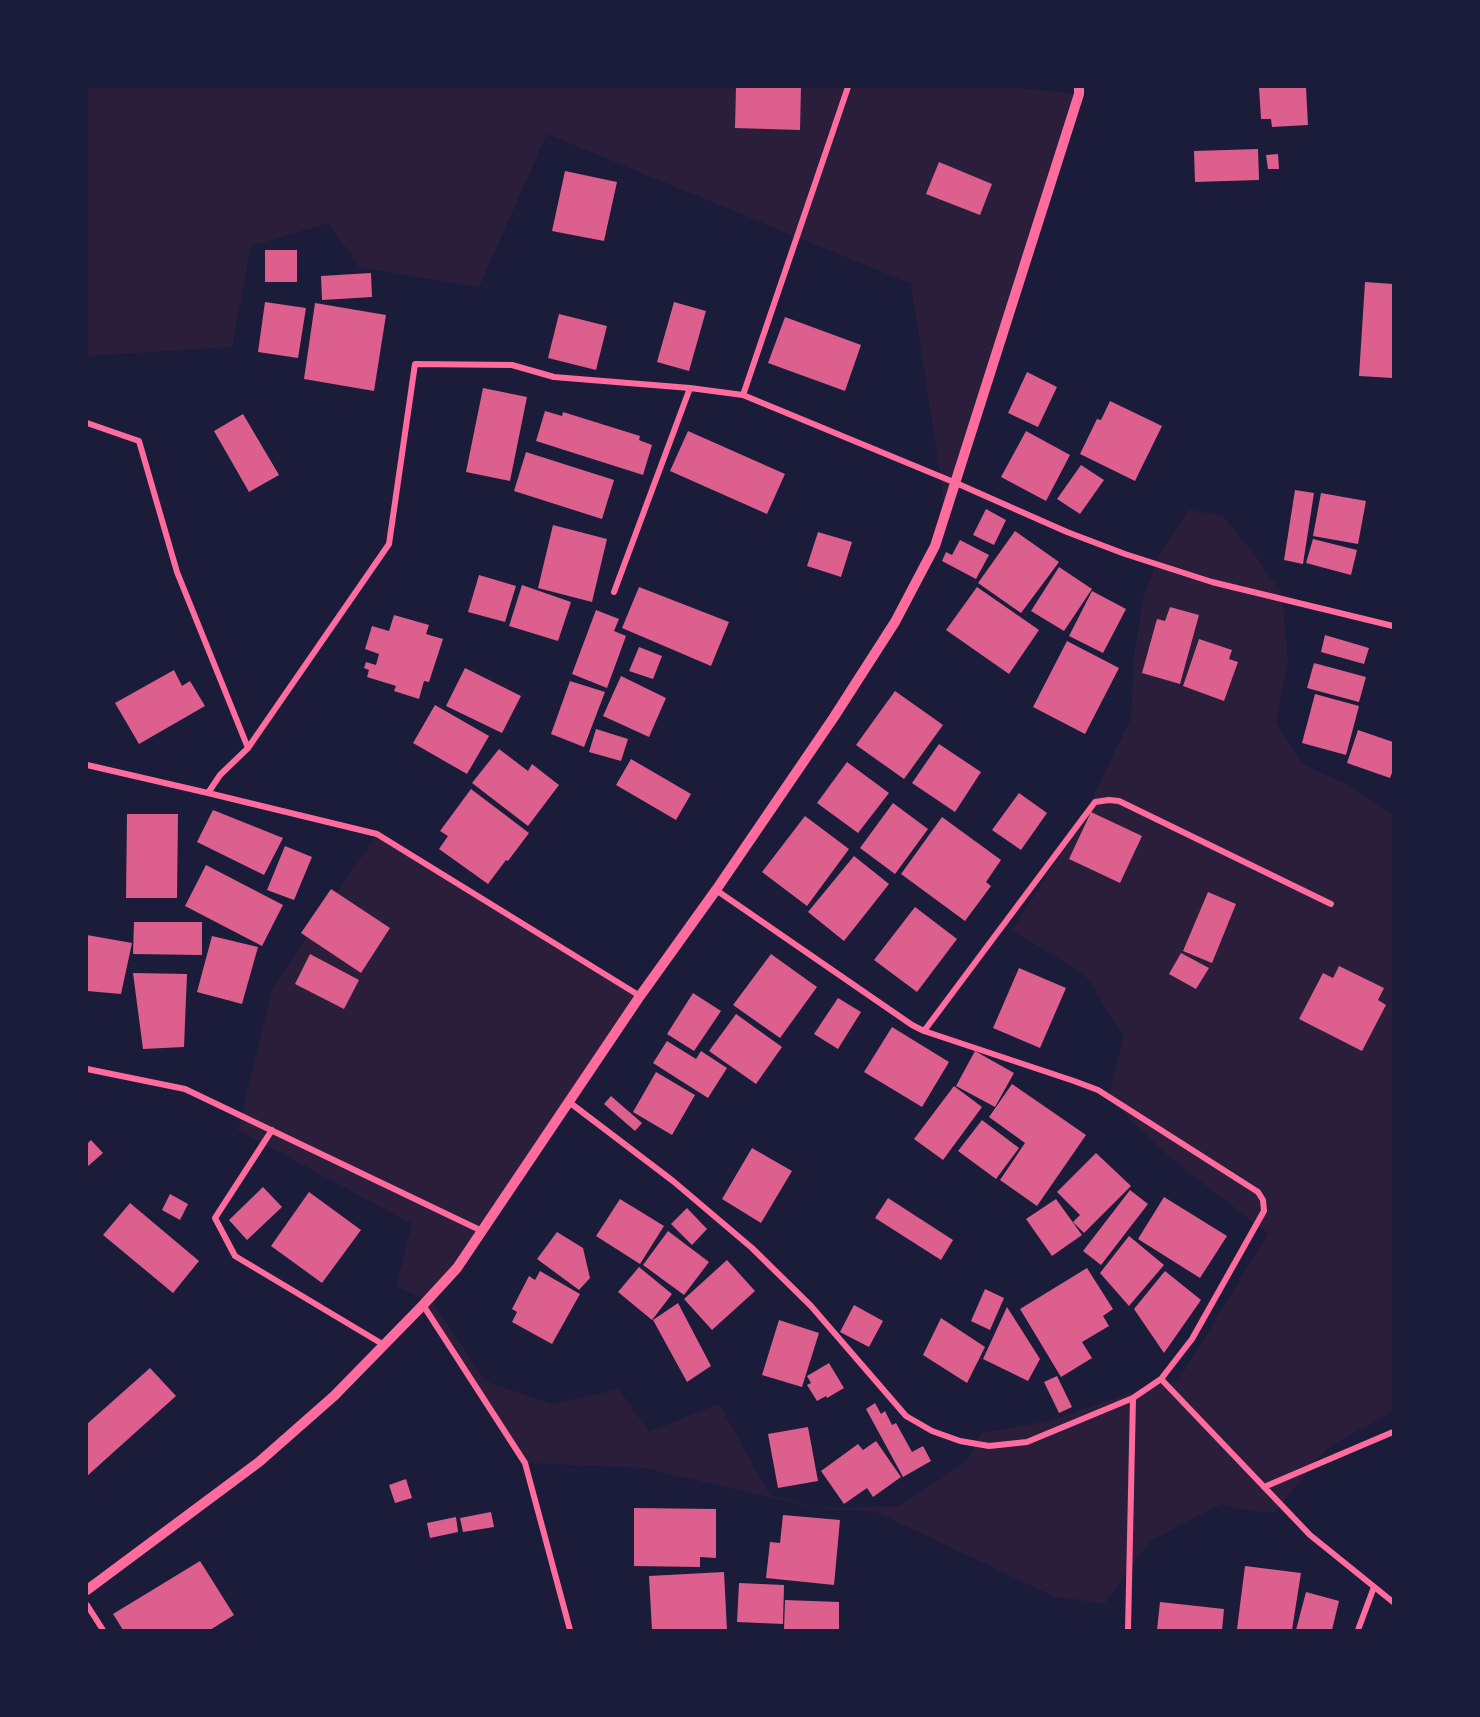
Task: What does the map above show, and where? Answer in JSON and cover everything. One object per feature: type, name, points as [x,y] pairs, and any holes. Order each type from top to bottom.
[{"type":"street","points":[[743,395],[848,87]]},
{"type":"street","points":[[87,1590],[259,1462],[334,1396],[457,1268],[640,996],[716,890],[834,717],[895,622],[935,546],[1079,94],[1079,87]]},
{"type":"street","points":[[208,793],[220,775],[249,748],[389,544],[416,364],[512,364],[554,377],[690,388],[743,395],[956,483],[1066,532],[1125,554],[1212,582],[1393,627]]},
{"type":"street","points":[[614,592],[690,388]]},
{"type":"street","points":[[87,423],[139,441],[177,572],[249,748]]},
{"type":"street","points":[[87,765],[377,834],[640,996]]},
{"type":"street","points":[[924,1031],[1095,802],[1119,801],[1331,904]]},
{"type":"street","points":[[569,1102],[674,1181],[752,1248],[811,1306],[906,1416],[932,1431],[960,1441],[989,1446],[1027,1442],[1133,1398],[1161,1379],[1192,1339],[1264,1211],[1263,1200],[1258,1192],[1098,1090],[912,1025],[716,890]]},
{"type":"street","points":[[87,1069],[185,1089],[482,1231]]},
{"type":"street","points":[[272,1130],[215,1218],[235,1256],[384,1346]]},
{"type":"street","points":[[423,1305],[525,1463],[570,1630]]},
{"type":"street","points":[[1161,1379],[1310,1535],[1393,1602]]},
{"type":"street","points":[[1128,1630],[1133,1398]]},
{"type":"street","points":[[1264,1487],[1393,1432]]},
{"type":"street","points":[[1358,1630],[1374,1587]]},
{"type":"street","points":[[87,1605],[103,1630]]},
{"type":"shaded area","points":[[87,87],[1011,87],[1079,94],[946,514],[911,284],[547,134],[479,287],[359,267],[329,223],[251,246],[232,347],[87,356]]},
{"type":"shaded area","points":[[1189,510],[1223,516],[1255,555],[1282,594],[1288,660],[1276,723],[1302,764],[1344,783],[1393,815],[1393,1411],[1326,1449],[1275,1512],[1255,1512],[1221,1504],[1150,1541],[1104,1604],[1053,1596],[874,1511],[820,1509],[644,1468],[525,1463],[423,1299],[396,1286],[412,1224],[238,1130],[272,989],[377,834],[640,996],[457,1268],[428,1295],[485,1381],[552,1404],[619,1389],[649,1432],[719,1404],[770,1495],[819,1508],[899,1506],[966,1462],[981,1433],[1048,1421],[1148,1387],[1178,1381],[1268,1234],[1162,1151],[1108,1097],[1124,1036],[1084,974],[1012,930],[1078,828],[1131,718],[1134,657],[1143,597],[1160,553]]},
{"type":"building","points":[[736,87],[801,87],[800,130],[735,128]]},
{"type":"building","points":[[1259,87],[1306,87],[1308,125],[1272,127],[1271,119],[1261,119]]},
{"type":"building","points":[[1258,149],[1259,180],[1195,182],[1194,151]]},
{"type":"building","points":[[1278,154],[1279,169],[1268,169],[1266,155]]},
{"type":"building","points":[[939,162],[992,184],[980,215],[926,194]]},
{"type":"building","points":[[565,171],[617,182],[604,241],[552,231]]},
{"type":"building","points":[[265,250],[297,250],[297,282],[265,282]]},
{"type":"building","points":[[371,273],[372,297],[322,300],[321,276]]},
{"type":"building","points":[[1365,282],[1393,284],[1393,378],[1359,376]]},
{"type":"building","points":[[265,302],[306,308],[298,358],[258,352]]},
{"type":"building","points":[[674,302],[706,311],[689,371],[657,362]]},
{"type":"building","points":[[315,303],[386,315],[374,391],[304,379]]},
{"type":"building","points":[[559,314],[607,326],[596,370],[548,358]]},
{"type":"building","points":[[785,317],[861,345],[845,391],[768,363]]},
{"type":"building","points":[[1027,372],[1057,387],[1038,427],[1008,413]]},
{"type":"building","points":[[483,388],[527,397],[510,481],[466,472]]},
{"type":"building","points":[[1110,401],[1162,426],[1135,481],[1080,454],[1097,419],[1101,420]]},
{"type":"building","points":[[545,411],[562,416],[563,412],[640,436],[639,440],[652,445],[643,475],[536,441]]},
{"type":"building","points":[[243,414],[279,475],[249,492],[214,431]]},
{"type":"building","points":[[688,431],[785,474],[767,514],[670,471]]},
{"type":"building","points":[[1026,431],[1070,455],[1046,501],[1001,477]]},
{"type":"building","points":[[526,452],[614,480],[602,519],[514,491]]},
{"type":"building","points":[[1081,465],[1104,480],[1080,514],[1057,499]]},
{"type":"building","points":[[1295,490],[1314,493],[1303,564],[1284,560]]},
{"type":"building","points":[[1321,493],[1366,501],[1358,544],[1313,536]]},
{"type":"building","points":[[986,509],[1006,520],[994,545],[973,535]]},
{"type":"building","points":[[553,525],[607,539],[592,602],[538,588]]},
{"type":"building","points":[[1015,531],[1059,562],[1021,613],[978,583]]},
{"type":"building","points":[[818,532],[852,542],[841,577],[807,566]]},
{"type":"building","points":[[1313,539],[1357,550],[1351,575],[1306,563]]},
{"type":"building","points":[[960,540],[989,555],[976,579],[942,561],[946,552],[952,555]]},
{"type":"building","points":[[1059,567],[1092,589],[1064,631],[1031,611]]},
{"type":"building","points":[[479,575],[516,586],[505,622],[468,612]]},
{"type":"building","points":[[522,585],[571,602],[558,641],[509,626]]},
{"type":"building","points":[[639,587],[729,622],[711,666],[622,628]]},
{"type":"building","points":[[977,587],[1039,630],[1009,674],[946,630]]},
{"type":"building","points":[[1092,591],[1126,609],[1103,653],[1069,636]]},
{"type":"building","points":[[1170,607],[1199,615],[1180,684],[1142,673],[1157,619],[1165,621]]},
{"type":"building","points":[[596,610],[619,619],[614,631],[626,636],[607,688],[572,674]]},
{"type":"building","points":[[394,615],[429,625],[426,634],[443,639],[429,682],[424,681],[419,699],[394,691],[396,686],[367,677],[369,670],[364,668],[366,662],[376,665],[379,654],[365,649],[372,626],[389,631]]},
{"type":"building","points":[[1325,635],[1369,648],[1364,664],[1321,652]]},
{"type":"building","points":[[1199,639],[1232,650],[1229,659],[1238,662],[1224,701],[1183,686]]},
{"type":"building","points":[[1067,641],[1119,668],[1085,734],[1033,707]]},
{"type":"building","points":[[639,647],[662,656],[653,679],[629,671]]},
{"type":"building","points":[[1314,663],[1366,677],[1359,702],[1307,688]]},
{"type":"building","points":[[465,668],[521,696],[502,733],[446,706]]},
{"type":"building","points":[[174,670],[182,686],[190,681],[205,706],[139,744],[115,703]]},
{"type":"building","points":[[621,676],[666,698],[649,737],[603,716]]},
{"type":"building","points":[[570,681],[605,692],[584,747],[551,734]]},
{"type":"building","points":[[895,691],[943,725],[904,779],[856,745]]},
{"type":"building","points":[[1315,694],[1359,706],[1346,755],[1302,743]]},
{"type":"building","points":[[435,705],[489,736],[467,774],[413,743]]},
{"type":"building","points":[[596,729],[628,739],[621,761],[589,752]]},
{"type":"building","points":[[1358,730],[1393,742],[1393,770],[1390,778],[1347,763]]},
{"type":"building","points":[[939,744],[981,772],[955,812],[912,783]]},
{"type":"building","points":[[499,749],[528,771],[532,764],[559,785],[528,826],[472,783]]},
{"type":"building","points":[[631,759],[691,794],[676,820],[616,785]]},
{"type":"building","points":[[847,762],[889,793],[858,833],[817,803]]},
{"type":"building","points":[[471,789],[529,833],[488,884],[439,849],[448,836],[440,831]]},
{"type":"building","points":[[1019,793],[1047,813],[1021,850],[992,830]]},
{"type":"building","points":[[893,803],[928,829],[895,874],[860,848]]},
{"type":"building","points":[[213,810],[283,838],[264,875],[197,842]]},
{"type":"building","points":[[1091,812],[1142,836],[1120,883],[1069,859]]},
{"type":"building","points":[[127,814],[178,814],[177,898],[126,898]]},
{"type":"building","points":[[805,816],[849,849],[807,906],[762,872]]},
{"type":"building","points":[[942,817],[1001,860],[986,882],[991,886],[965,921],[901,874]]},
{"type":"building","points":[[285,846],[312,857],[294,900],[267,890]]},
{"type":"building","points":[[854,856],[889,884],[844,941],[808,912]]},
{"type":"building","points":[[206,865],[283,905],[262,946],[185,906]]},
{"type":"building","points":[[331,889],[390,928],[361,973],[301,933]]},
{"type":"building","points":[[1208,892],[1236,904],[1212,963],[1183,951]]},
{"type":"building","points":[[915,907],[957,939],[917,992],[874,960]]},
{"type":"building","points":[[134,922],[202,922],[202,955],[133,954]]},
{"type":"building","points":[[87,935],[132,943],[121,994],[87,991]]},
{"type":"building","points":[[212,936],[258,947],[242,1004],[197,992]]},
{"type":"building","points":[[1181,953],[1209,968],[1196,989],[1169,974]]},
{"type":"building","points":[[310,954],[359,980],[344,1009],[295,984]]},
{"type":"building","points":[[771,954],[817,987],[780,1038],[733,1005]]},
{"type":"building","points":[[1339,966],[1384,988],[1378,1000],[1386,1005],[1362,1051],[1299,1019],[1323,973],[1333,978]]},
{"type":"building","points":[[1019,968],[1066,988],[1040,1048],[993,1028]]},
{"type":"building","points":[[133,973],[187,974],[184,1047],[143,1049]]},
{"type":"building","points":[[693,993],[721,1011],[694,1051],[667,1034]]},
{"type":"building","points":[[838,998],[861,1012],[838,1049],[814,1034]]},
{"type":"building","points":[[736,1014],[782,1047],[756,1084],[709,1051]]},
{"type":"building","points":[[892,1027],[949,1062],[922,1107],[864,1072]]},
{"type":"building","points":[[667,1041],[696,1059],[701,1051],[727,1068],[708,1098],[653,1063]]},
{"type":"building","points":[[975,1051],[1014,1073],[995,1107],[956,1086]]},
{"type":"building","points":[[656,1072],[695,1095],[672,1135],[633,1112]]},
{"type":"building","points":[[1012,1084],[1086,1135],[1037,1206],[1000,1180],[1025,1143],[989,1117]]},
{"type":"building","points":[[954,1086],[982,1107],[943,1160],[914,1139]]},
{"type":"building","points":[[611,1096],[642,1123],[635,1131],[604,1104]]},
{"type":"building","points":[[982,1120],[1019,1148],[996,1179],[958,1151]]},
{"type":"building","points":[[91,1140],[103,1153],[87,1167],[87,1144]]},
{"type":"building","points":[[752,1148],[792,1171],[761,1223],[722,1199]]},
{"type":"building","points":[[1096,1153],[1131,1186],[1084,1233],[1073,1222],[1080,1215],[1057,1192]]},
{"type":"building","points":[[263,1187],[282,1207],[247,1240],[229,1220]]},
{"type":"building","points":[[1130,1190],[1148,1204],[1101,1265],[1083,1251]]},
{"type":"building","points":[[309,1192],[361,1230],[322,1283],[271,1246]]},
{"type":"building","points":[[170,1194],[188,1204],[180,1220],[162,1210]]},
{"type":"building","points":[[1164,1197],[1227,1236],[1200,1278],[1138,1239]]},
{"type":"building","points":[[888,1198],[953,1240],[941,1260],[875,1218]]},
{"type":"building","points":[[620,1199],[664,1226],[640,1264],[596,1236]]},
{"type":"building","points":[[1056,1199],[1082,1235],[1052,1256],[1026,1219]]},
{"type":"building","points":[[130,1203],[199,1261],[173,1293],[103,1235]]},
{"type":"building","points":[[687,1208],[707,1229],[692,1245],[671,1224]]},
{"type":"building","points":[[668,1231],[709,1262],[684,1295],[643,1265]]},
{"type":"building","points":[[557,1232],[583,1248],[590,1278],[579,1290],[537,1259]]},
{"type":"building","points":[[1129,1236],[1164,1265],[1129,1306],[1100,1273]]},
{"type":"building","points":[[727,1260],[755,1291],[712,1330],[684,1299]]},
{"type":"building","points":[[639,1267],[672,1294],[652,1320],[618,1292]]},
{"type":"building","points":[[1087,1268],[1113,1309],[1103,1316],[1109,1326],[1082,1342],[1092,1358],[1061,1377],[1020,1309]]},
{"type":"building","points":[[540,1271],[580,1294],[552,1344],[512,1322],[517,1312],[512,1309],[529,1276],[535,1280]]},
{"type":"building","points":[[1165,1271],[1201,1300],[1164,1353],[1134,1309]]},
{"type":"building","points":[[985,1289],[1004,1298],[990,1330],[971,1321]]},
{"type":"building","points":[[678,1303],[711,1366],[687,1382],[653,1320]]},
{"type":"building","points":[[854,1305],[883,1321],[869,1347],[840,1332]]},
{"type":"building","points":[[1007,1307],[1040,1359],[1028,1381],[983,1359]]},
{"type":"building","points":[[941,1318],[985,1347],[967,1383],[923,1355]]},
{"type":"building","points":[[779,1320],[819,1333],[802,1387],[762,1375]]},
{"type":"building","points":[[829,1363],[844,1388],[817,1401],[807,1385],[811,1383],[807,1376]]},
{"type":"building","points":[[150,1368],[176,1396],[87,1476],[87,1424]]},
{"type":"building","points":[[1057,1376],[1072,1407],[1059,1413],[1044,1382]]},
{"type":"building","points":[[875,1403],[881,1414],[885,1411],[892,1425],[896,1423],[912,1452],[923,1446],[931,1461],[903,1477],[866,1409]]},
{"type":"building","points":[[808,1427],[818,1481],[778,1488],[768,1434]]},
{"type":"building","points":[[876,1441],[901,1477],[873,1497],[867,1488],[844,1504],[821,1471],[858,1444],[863,1450]]},
{"type":"building","points":[[406,1479],[412,1498],[395,1503],[389,1485]]},
{"type":"building","points":[[634,1508],[716,1509],[716,1558],[700,1557],[700,1567],[634,1566]]},
{"type":"building","points":[[491,1512],[494,1527],[463,1532],[460,1518]]},
{"type":"building","points":[[783,1515],[840,1520],[834,1585],[766,1578],[770,1542],[780,1543]]},
{"type":"building","points":[[456,1517],[458,1532],[430,1538],[427,1523]]},
{"type":"building","points":[[200,1561],[234,1615],[210,1630],[123,1630],[113,1614]]},
{"type":"building","points":[[1245,1566],[1301,1573],[1292,1630],[1237,1629]]},
{"type":"building","points":[[724,1572],[727,1630],[652,1630],[649,1576]]},
{"type":"building","points":[[739,1583],[784,1585],[783,1624],[737,1622]]},
{"type":"building","points":[[1306,1592],[1339,1601],[1332,1630],[1296,1630]]},
{"type":"building","points":[[785,1600],[839,1602],[839,1630],[784,1630]]},
{"type":"building","points":[[1160,1602],[1224,1609],[1222,1630],[1157,1630]]}]
